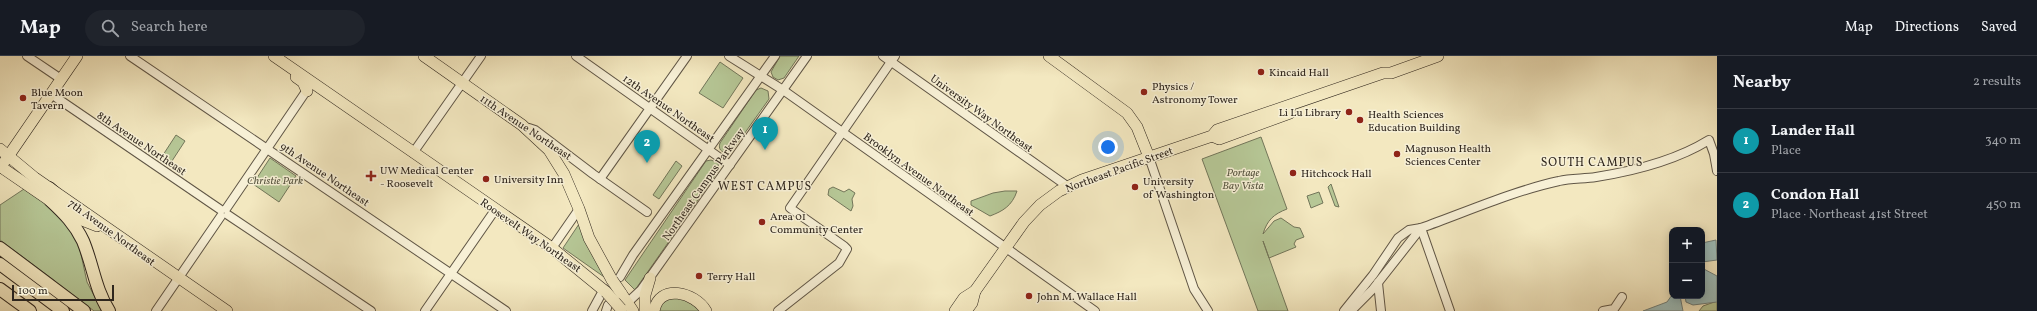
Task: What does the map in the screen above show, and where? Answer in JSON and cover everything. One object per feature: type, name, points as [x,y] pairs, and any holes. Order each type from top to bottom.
[{"type":"highway","points":[[49,188],[70,208],[77,219],[83,232],[84,243],[96,286],[110,311]]},
{"type":"highway","points":[[50,200],[71,221],[84,243]]},
{"type":"highway","points":[[0,248],[84,311]]},
{"type":"highway","points":[[0,264],[62,311]]},
{"type":"highway","points":[[0,289],[30,311]]},
{"type":"main road","points":[[76,56],[51,94],[4,153],[0,167],[77,219],[110,232]]},
{"type":"main road","name":"Roosevelt Way Northeast","points":[[275,56],[285,63],[288,71],[309,87],[414,153],[552,248],[605,291],[625,305]]},
{"type":"main road","name":"11th Avenue Northeast","points":[[424,56],[522,125]]},
{"type":"main road","points":[[1049,56],[1127,113],[1137,127],[1149,157]]},
{"type":"main road","name":"Northeast Pacific Street","points":[[966,311],[972,303],[975,291],[1034,211],[1049,198],[1067,186],[1212,136],[1219,139],[1384,80],[1391,73],[1438,56]]},
{"type":"main road","points":[[522,125],[542,144],[554,158],[564,174],[593,247],[616,279],[625,305]]},
{"type":"main road","name":"7th Avenue Northeast","points":[[4,153],[110,232],[227,311]]},
{"type":"main road","points":[[645,311],[645,294],[650,278]]},
{"type":"main road","name":"Northeast Pacific Street","points":[[955,311],[964,298],[975,291]]},
{"type":"main road","points":[[654,311],[656,304],[662,297],[674,292],[686,296],[706,311]]},
{"type":"street","points":[[26,56],[61,79]]},
{"type":"street","name":"9th Avenue Northeast","points":[[130,56],[506,311]]},
{"type":"street","points":[[414,153],[481,56]]},
{"type":"street","name":"12th Avenue Northeast","points":[[576,56],[730,165]]},
{"type":"street","points":[[600,179],[686,56]]},
{"type":"street","name":"Brooklyn Avenue Northeast","points":[[729,56],[783,90],[1005,249],[1095,311]]},
{"type":"street","name":"Northeast Campus Parkway","points":[[616,279],[774,56]]},
{"type":"street","name":"Northeast Campus Parkway","points":[[625,305],[637,295],[650,278],[808,56]]},
{"type":"street","name":"University Way Northeast","points":[[883,56],[893,59],[1067,186]]},
{"type":"street","points":[[778,311],[839,263],[847,249],[790,208],[893,59]]},
{"type":"street","points":[[156,311],[309,87]]},
{"type":"street","name":"8th Avenue Northeast","points":[[51,94],[371,311]]},
{"type":"street","name":"11th Avenue Northeast","points":[[522,125],[535,130],[647,212]]},
{"type":"street","points":[[1344,311],[1373,275],[1398,238],[1409,230],[1420,228],[1536,187],[1560,181],[1597,177],[1662,161],[1691,150],[1709,140],[1714,154],[1717,171]]},
{"type":"street","points":[[1149,157],[1194,289],[1208,311]]},
{"type":"street","points":[[552,248],[579,209]]},
{"type":"street","points":[[425,311],[495,210]]},
{"type":"street","points":[[1349,311],[1363,300],[1378,283],[1420,228]]},
{"type":"street","points":[[1420,228],[1450,311]]},
{"type":"street","points":[[1378,283],[1380,311]]},
{"type":"street","points":[[592,311],[605,291]]},
{"type":"street","points":[[1603,311],[1614,309],[1622,297]]},
{"type":"green space","points":[[780,56],[799,56],[784,78],[778,80],[773,77],[771,72]]},
{"type":"green space","points":[[720,62],[743,78],[723,108],[699,93]]},
{"type":"green space","points":[[761,88],[768,91],[769,99],[732,151],[727,153],[723,152],[719,147],[720,143],[756,90]]},
{"type":"green space","points":[[176,135],[185,141],[170,164],[161,158]]},
{"type":"green space","name":"Portage Bay Vista","points":[[1261,137],[1287,209],[1278,213],[1269,221],[1263,234],[1274,221],[1281,218],[1294,227],[1300,228],[1304,237],[1296,240],[1294,244],[1296,247],[1269,258],[1288,311],[1258,311],[1202,159]]},
{"type":"green space","name":"Christie Park","points":[[270,158],[296,176],[279,202],[253,184]]},
{"type":"green space","points":[[711,160],[718,163],[719,170],[635,290],[625,280],[706,161]]},
{"type":"green space","points":[[676,161],[682,166],[659,199],[653,195]]},
{"type":"green space","points":[[1331,184],[1339,207],[1335,206],[1328,187]]},
{"type":"green space","points":[[833,187],[844,192],[849,189],[855,193],[852,199],[853,206],[851,211],[828,195],[829,189]]},
{"type":"green space","points":[[24,189],[54,209],[77,236],[87,282],[102,311],[94,311],[60,285],[56,285],[55,281],[0,240],[0,205]]},
{"type":"green space","points":[[1017,191],[1010,204],[995,214],[990,216],[971,205],[971,201],[993,193]]},
{"type":"green space","points":[[1319,192],[1323,203],[1311,208],[1307,196]]},
{"type":"green space","points":[[579,224],[607,279],[563,248]]},
{"type":"green space","points":[[681,297],[703,311],[657,311],[663,300]]},
{"type":"green space","points":[[1717,301],[1717,311],[1699,311],[1703,306]]},
{"type":"water","points":[[1716,240],[1717,260],[1705,262],[1705,242]]},
{"type":"water","points":[[1705,270],[1717,276],[1717,302],[1693,305],[1686,302],[1686,299],[1705,299]]},
{"type":"water","points":[[1669,299],[1681,299],[1683,311],[1643,311],[1667,302]]},
{"type":"place","name":"Kincaid Hall","points":[[1261,72]]},
{"type":"place","name":"Physics / Astronomy Tower","points":[[1144,92]]},
{"type":"place","name":"Blue Moon Tavern","points":[[23,98]]},
{"type":"place","name":"Li Lu Library","points":[[1349,112]]},
{"type":"place","name":"Health Sciences Education Building","points":[[1360,120]]},
{"type":"place","name":"Lander Hall","points":[[765,150]]},
{"type":"place","name":"Magnuson Health Sciences Center","points":[[1397,154]]},
{"type":"place","name":"Condon Hall","points":[[647,163]]},
{"type":"place","name":"Hitchcock Hall","points":[[1293,173]]},
{"type":"place","name":"UW Medical Center - Roosevelt","points":[[371,176]]},
{"type":"place","name":"University Inn","points":[[486,179]]},
{"type":"place","name":"University of Washington","points":[[1135,187]]},
{"type":"place","name":"Area 01 Community Center","points":[[762,222]]},
{"type":"place","name":"Terry Hall","points":[[699,276]]},
{"type":"place","name":"John M. Wallace Hall","points":[[1029,296]]},
{"type":"district","name":"SOUTH CAMPUS","points":[[1592,162]]},
{"type":"district","name":"WEST CAMPUS","points":[[765,186]]}]
